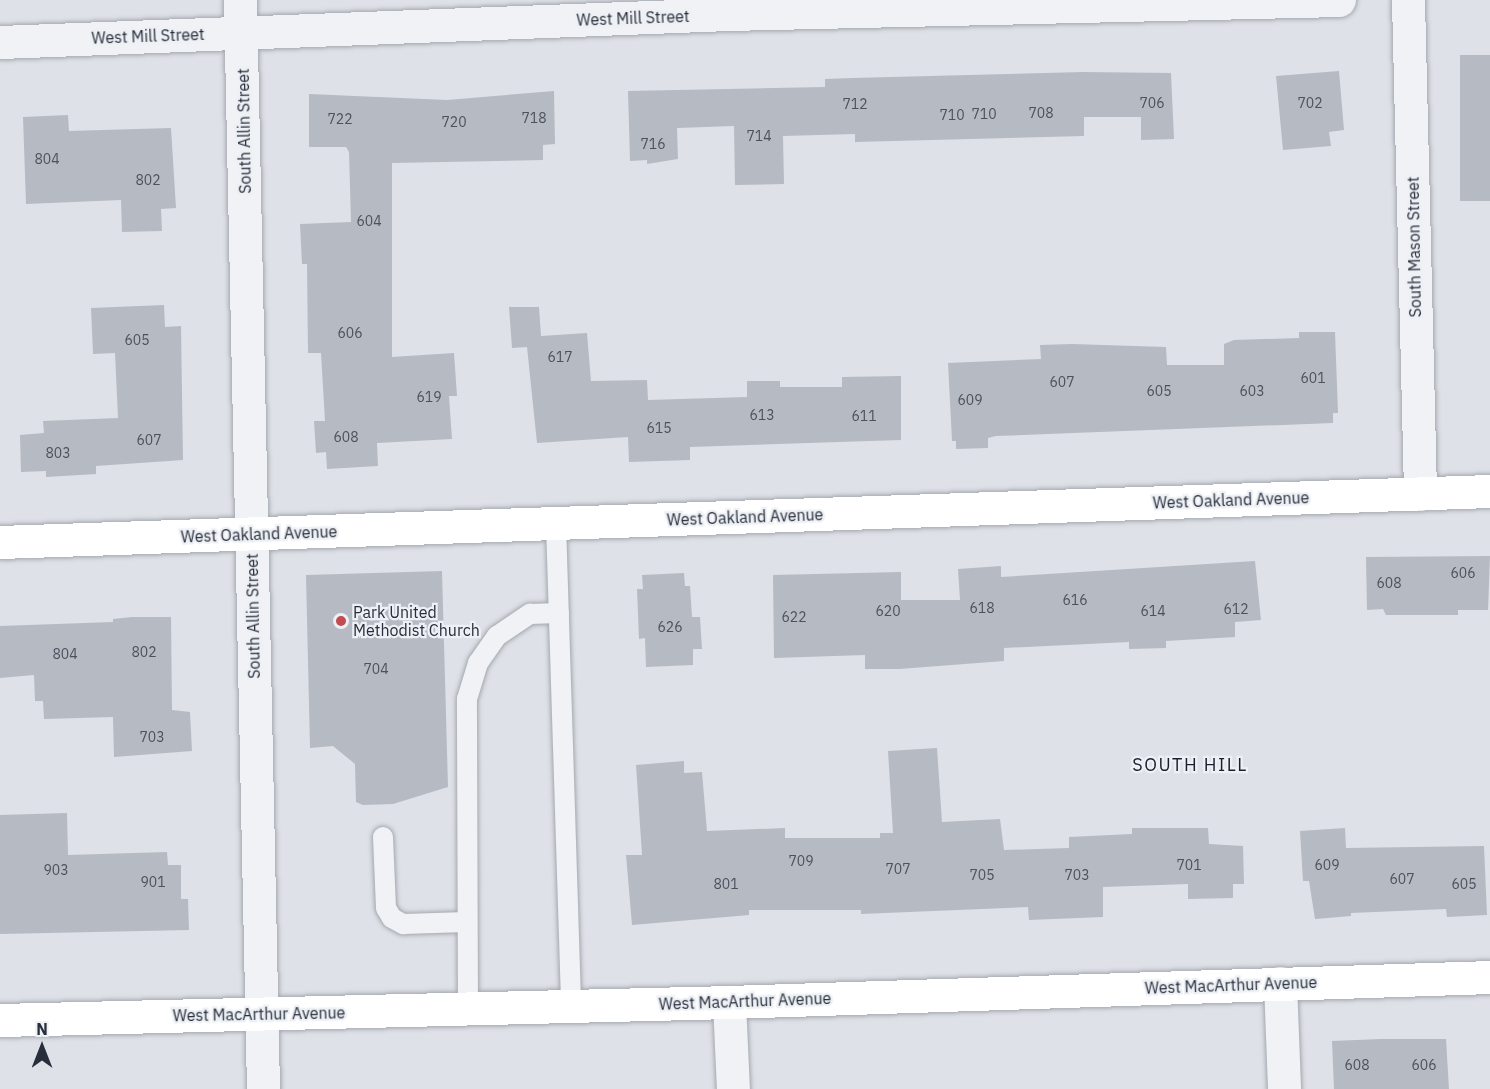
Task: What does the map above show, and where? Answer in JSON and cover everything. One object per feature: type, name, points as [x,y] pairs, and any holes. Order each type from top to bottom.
[{"type":"main road","name":"West Oakland Avenue","points":[[0,542],[1490,491]]},
{"type":"main road","name":"West MacArthur Avenue","points":[[0,1020],[468,1010],[1490,977]]},
{"type":"street","name":"South Allin Street","points":[[240,0],[263,1089]]},
{"type":"street","name":"West Mill Street","points":[[0,42],[241,33],[728,7],[1339,0]]},
{"type":"street","name":"South Mason Street","points":[[1408,0],[1420,494]]},
{"type":"street","points":[[1280,983],[1284,1089]]},
{"type":"street","points":[[729,1002],[733,1089]]},
{"type":"lane","points":[[556,524],[571,1007]]},
{"type":"lane","points":[[468,1010],[467,699],[472,678],[485,649],[513,624],[530,614],[559,613]]},
{"type":"lane","points":[[383,837],[386,908],[392,918],[403,924],[467,922]]},
{"type":"building","points":[[1460,55],[1490,55],[1490,201],[1460,201]]},
{"type":"building","points":[[1339,71],[1344,130],[1329,132],[1331,146],[1283,150],[1276,76]]},
{"type":"building","points":[[1083,72],[1171,73],[1174,139],[1141,140],[1141,117],[1084,117],[1084,136],[855,142],[855,134],[783,136],[784,184],[735,185],[734,126],[677,128],[678,159],[647,164],[647,160],[630,161],[628,91],[825,87],[825,79]]},
{"type":"building","points":[[554,91],[555,144],[543,145],[543,160],[392,163],[392,357],[454,353],[457,396],[449,396],[452,439],[377,443],[378,466],[327,469],[326,452],[316,453],[314,421],[325,421],[321,353],[308,353],[307,264],[302,264],[300,224],[351,222],[349,152],[346,147],[309,147],[309,94],[447,100]]},
{"type":"building","points":[[68,115],[69,131],[171,128],[176,208],[161,209],[162,231],[122,232],[121,200],[26,204],[23,117]]},
{"type":"building","points":[[164,305],[165,327],[181,326],[183,460],[96,466],[96,474],[46,477],[46,471],[21,472],[20,435],[44,433],[43,421],[118,418],[115,353],[93,354],[91,308]]},
{"type":"building","points":[[509,307],[539,307],[541,336],[587,333],[591,381],[647,380],[648,400],[747,397],[747,381],[780,381],[780,387],[842,387],[842,377],[901,376],[901,440],[690,447],[690,460],[629,462],[628,437],[537,443],[527,347],[512,348]]},
{"type":"building","points":[[1299,332],[1335,332],[1338,413],[1333,413],[1333,423],[996,436],[988,438],[988,448],[956,449],[956,441],[952,441],[948,363],[1041,359],[1040,345],[1072,344],[1166,347],[1167,365],[1224,365],[1224,344],[1234,340],[1299,338]]},
{"type":"building","points":[[1490,556],[1488,610],[1458,610],[1458,615],[1386,615],[1383,609],[1367,610],[1366,557]]},
{"type":"building","points":[[1255,561],[1261,620],[1235,622],[1235,637],[1166,641],[1166,648],[1129,649],[1129,642],[1004,648],[1004,661],[899,669],[865,669],[865,655],[774,658],[773,575],[901,572],[901,600],[960,600],[958,569],[1001,566],[1001,577]]},
{"type":"building","points":[[442,571],[448,787],[393,804],[363,805],[356,802],[355,764],[333,746],[310,748],[306,575]]},
{"type":"building","points":[[684,573],[685,586],[690,586],[692,617],[700,617],[702,649],[693,649],[693,665],[646,667],[645,638],[639,639],[637,589],[643,589],[642,575]]},
{"type":"building","points":[[171,617],[172,710],[190,712],[192,751],[114,757],[113,717],[44,719],[43,701],[35,701],[34,675],[0,678],[0,626],[113,622],[113,619]]},
{"type":"building","points":[[937,748],[942,822],[1000,819],[1004,850],[1069,848],[1069,837],[1132,834],[1132,828],[1208,828],[1209,844],[1243,846],[1244,884],[1233,884],[1233,898],[1188,899],[1188,884],[1103,887],[1103,917],[1029,920],[1028,907],[861,914],[861,910],[749,910],[749,915],[632,925],[626,855],[642,855],[636,765],[684,761],[684,773],[702,772],[707,831],[785,828],[785,838],[880,838],[880,833],[893,833],[888,751]]},
{"type":"building","points":[[67,813],[68,855],[167,852],[168,865],[181,865],[181,899],[188,899],[189,930],[0,934],[0,815]]},
{"type":"building","points":[[1345,828],[1346,848],[1484,846],[1487,915],[1447,917],[1446,909],[1351,913],[1351,916],[1315,919],[1309,881],[1303,881],[1300,831]]},
{"type":"building","points":[[1446,1039],[1449,1089],[1334,1089],[1332,1041]]},
{"type":"place","name":"Park United Methodist Church","points":[[341,621]]},
{"type":"district","name":"SOUTH HILL","points":[[1190,765]]}]
